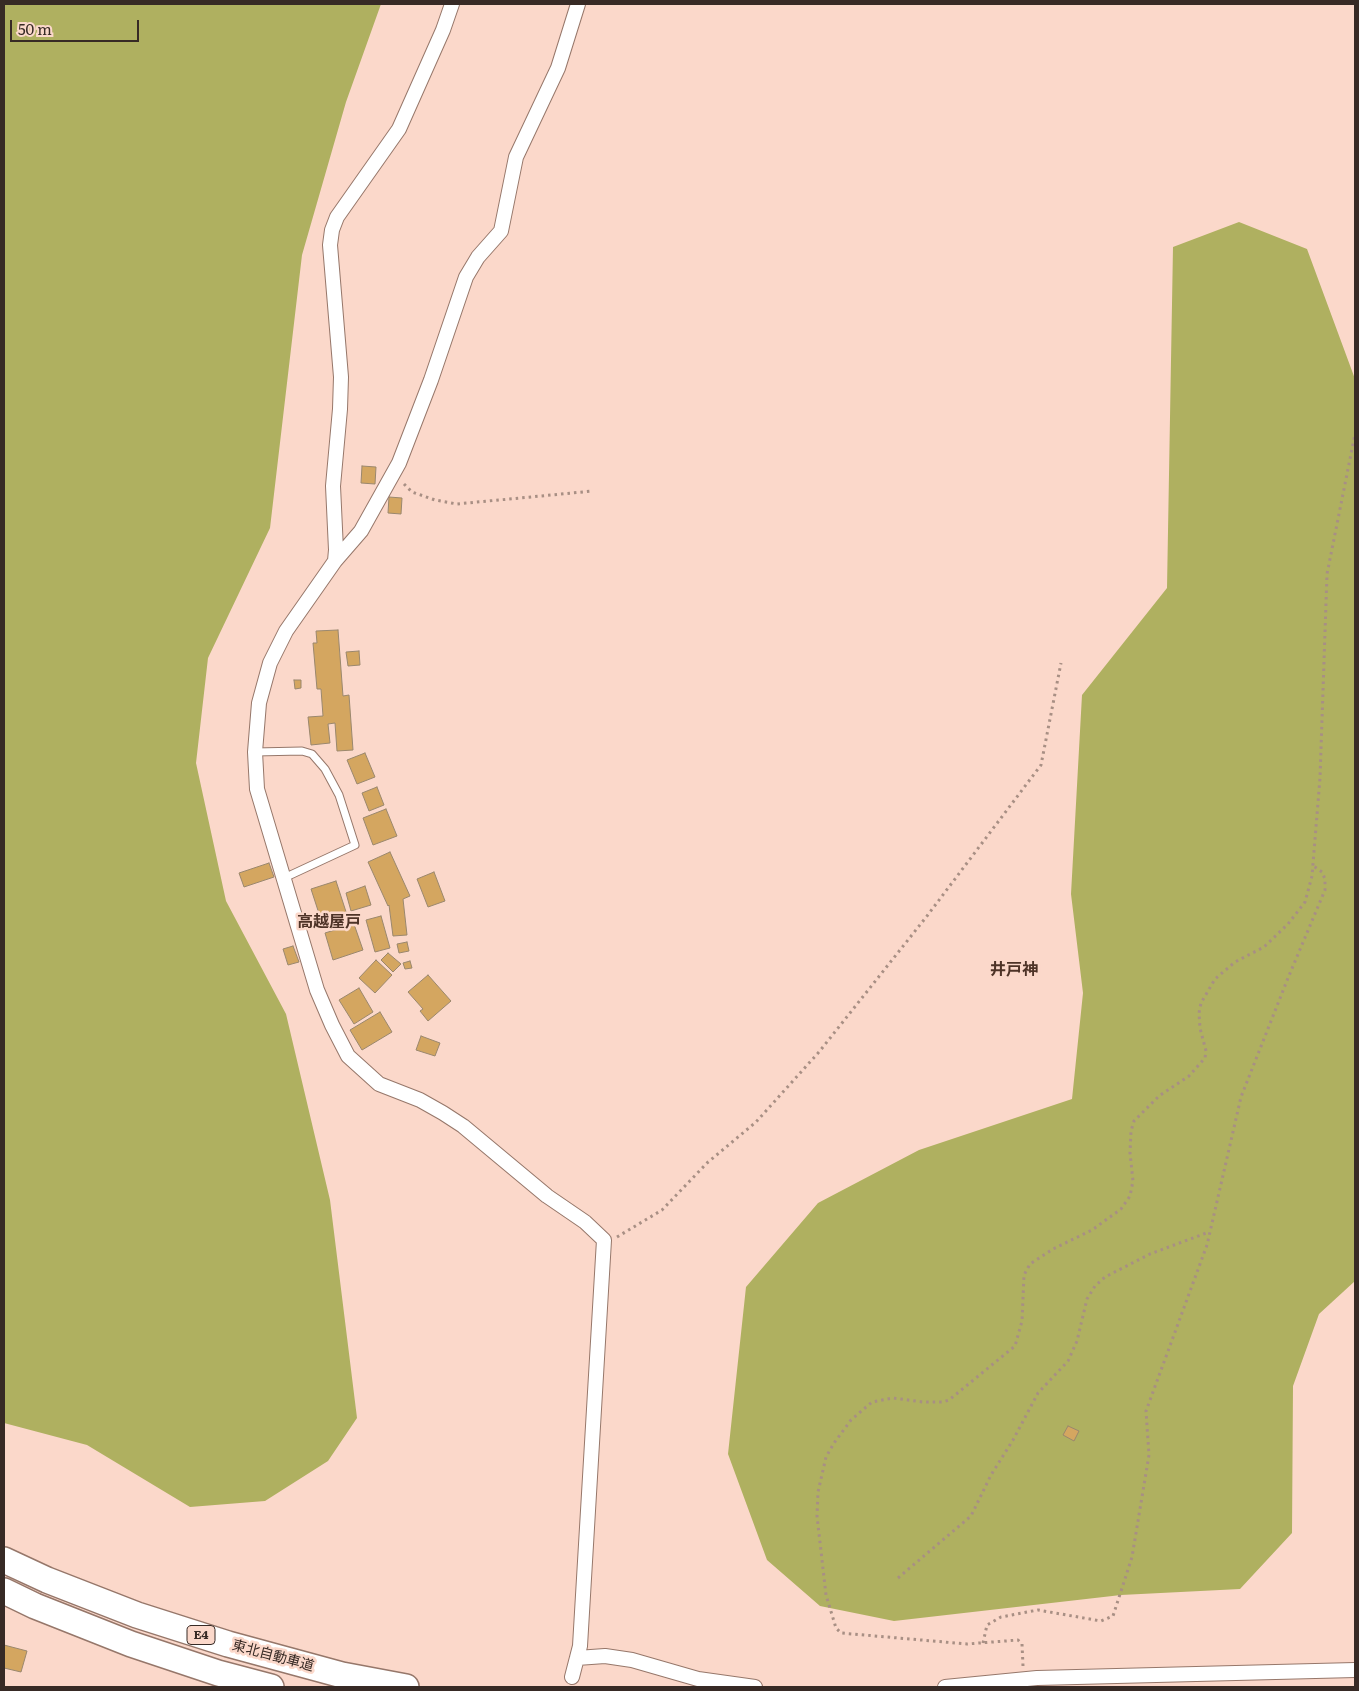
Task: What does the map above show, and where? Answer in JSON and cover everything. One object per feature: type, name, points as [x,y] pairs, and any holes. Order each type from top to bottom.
[{"type":"highway","name":"東北自動車道","points":[[4,1560],[47,1580],[137,1615],[228,1644],[342,1676],[406,1687]]},
{"type":"highway","name":"E4","points":[[4,1591],[35,1606],[131,1644],[218,1673],[271,1687]]},
{"type":"street","points":[[335,562],[333,486],[341,377],[330,254],[332,230],[338,217],[400,129],[443,30],[452,4]]},
{"type":"street","points":[[572,1677],[580,1646],[604,1240],[585,1222],[547,1196],[463,1126],[443,1112],[420,1100],[379,1084],[348,1056],[317,990],[257,789],[255,752],[259,703],[270,663],[286,631],[335,562],[361,531],[399,463],[431,380],[466,277],[478,257],[501,231],[516,157],[558,68],[578,4]]},
{"type":"street","points":[[577,1658],[605,1656],[632,1660],[698,1679],[755,1687]]},
{"type":"street","points":[[944,1687],[1023,1679],[1355,1670]]},
{"type":"lane","points":[[255,752],[302,751],[312,754],[325,769],[339,795],[355,845],[284,878]]},
{"type":"path","points":[[1023,1679],[1022,1644],[1018,1640],[967,1644],[841,1634],[836,1628],[826,1595],[817,1516],[818,1492],[826,1457],[834,1442],[851,1420],[872,1402],[893,1398],[923,1402],[944,1402],[949,1400],[1015,1346],[1022,1322],[1024,1275],[1030,1264],[1052,1249],[1092,1230],[1121,1209],[1130,1196],[1133,1181],[1130,1153],[1131,1131],[1134,1121],[1159,1096],[1190,1076],[1205,1058],[1206,1051],[1200,1028],[1201,1003],[1215,978],[1235,962],[1264,947],[1288,924],[1305,902],[1312,876],[1320,778],[1327,574],[1355,434]]},
{"type":"path","points":[[393,473],[412,492],[435,500],[457,504],[593,491]]},
{"type":"path","points":[[604,1240],[620,1236],[662,1210],[707,1163],[756,1122],[819,1052],[927,916],[1041,765],[1061,663]]},
{"type":"path","points":[[983,1643],[987,1625],[1001,1617],[1038,1610],[1101,1621],[1113,1616],[1132,1557],[1149,1455],[1146,1411],[1210,1232],[1241,1098],[1325,890],[1325,879],[1322,872],[1312,865]]},
{"type":"path","points":[[898,1578],[971,1516],[991,1475],[1013,1440],[1038,1393],[1068,1361],[1077,1341],[1087,1299],[1095,1286],[1105,1276],[1150,1254],[1210,1232]]},
{"type":"shaded area","points":[[4,4],[381,4],[346,102],[302,255],[270,528],[208,658],[196,763],[226,901],[286,1014],[330,1200],[357,1418],[328,1461],[265,1501],[190,1507],[87,1445],[4,1423]]},
{"type":"shaded area","points":[[1239,222],[1307,249],[1355,379],[1355,1281],[1319,1314],[1293,1386],[1292,1533],[1240,1589],[1121,1595],[894,1621],[820,1606],[767,1560],[728,1454],[746,1287],[818,1203],[919,1150],[1072,1099],[1083,993],[1071,894],[1082,695],[1167,588],[1173,247]]},
{"type":"building","points":[[362,466],[376,467],[375,484],[361,483]]},
{"type":"building","points":[[389,497],[402,498],[401,514],[388,513]]},
{"type":"building","points":[[338,630],[343,696],[349,695],[353,750],[337,751],[335,723],[328,724],[330,743],[311,745],[308,717],[323,716],[321,689],[317,689],[313,643],[317,643],[316,631]]},
{"type":"building","points":[[359,651],[360,665],[348,666],[346,652]]},
{"type":"building","points":[[294,680],[301,680],[301,688],[295,689]]},
{"type":"building","points":[[365,753],[375,777],[357,784],[347,760]]},
{"type":"building","points":[[377,787],[384,805],[369,811],[362,793]]},
{"type":"building","points":[[386,809],[397,836],[373,845],[363,818]]},
{"type":"building","points":[[390,852],[410,896],[403,899],[407,935],[393,936],[389,905],[368,862]]},
{"type":"building","points":[[269,863],[274,877],[244,887],[239,873]]},
{"type":"building","points":[[434,872],[445,901],[428,907],[417,879]]},
{"type":"building","points":[[336,881],[349,921],[324,929],[311,889]]},
{"type":"building","points":[[365,886],[371,905],[351,911],[346,893]]},
{"type":"building","points":[[381,916],[390,948],[375,952],[366,920]]},
{"type":"building","points":[[354,924],[363,950],[333,960],[325,933]]},
{"type":"building","points":[[407,942],[409,951],[399,953],[397,944]]},
{"type":"building","points":[[293,946],[299,962],[288,965],[283,949]]},
{"type":"building","points":[[388,953],[401,964],[393,972],[381,960]]},
{"type":"building","points":[[376,960],[392,975],[375,993],[359,978]]},
{"type":"building","points":[[410,961],[412,968],[405,969],[403,963]]},
{"type":"building","points":[[428,975],[451,1001],[428,1021],[420,1011],[423,1009],[408,992]]},
{"type":"building","points":[[359,988],[373,1012],[354,1024],[339,1000]]},
{"type":"building","points":[[380,1012],[392,1032],[362,1050],[350,1030]]},
{"type":"building","points":[[421,1036],[440,1043],[435,1056],[416,1050]]},
{"type":"building","points":[[1068,1426],[1079,1431],[1074,1441],[1063,1435]]},
{"type":"building","points":[[4,1645],[27,1651],[21,1672],[4,1668]]},
{"type":"district","name":"高越屋戸","points":[[329,922]]},
{"type":"district","name":"井戸神","points":[[1014,970]]}]
